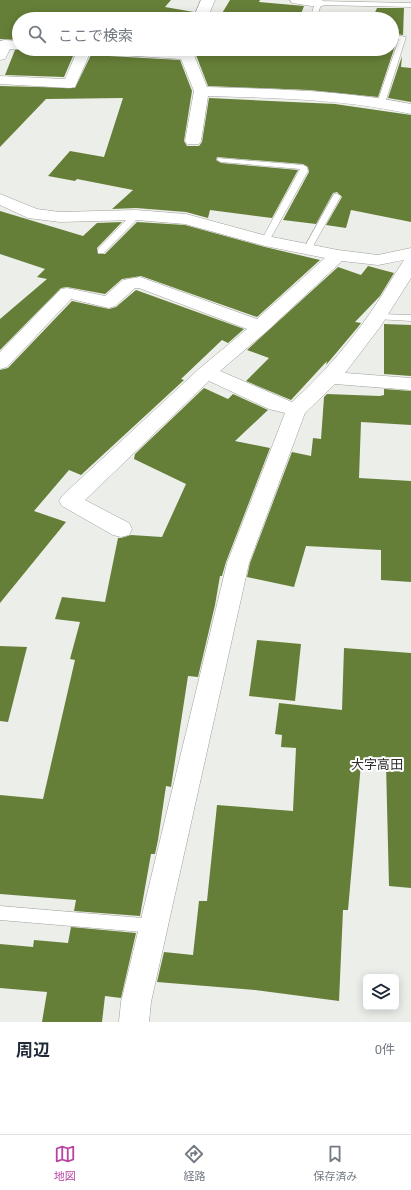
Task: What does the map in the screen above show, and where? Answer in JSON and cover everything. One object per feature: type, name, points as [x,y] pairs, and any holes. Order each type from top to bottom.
[{"type":"street","points":[[203,12],[208,0]]},
{"type":"street","points":[[297,0],[318,3]]},
{"type":"street","points":[[0,56],[5,44],[12,44]]},
{"type":"street","points":[[0,80],[70,84],[82,56]]},
{"type":"street","points":[[189,56],[202,91],[193,142]]},
{"type":"street","points":[[202,91],[295,94],[381,103],[411,110]]},
{"type":"street","points":[[0,199],[34,214],[60,217],[136,216],[186,220],[265,241],[308,248],[338,255],[378,260],[411,253]]},
{"type":"street","points":[[121,529],[70,501],[207,372],[260,327],[338,255]]},
{"type":"street","points":[[134,1022],[136,1002],[238,563],[296,410],[330,378],[364,338],[379,317],[411,263]]},
{"type":"street","points":[[0,363],[67,293],[108,302],[129,284],[140,282],[260,327]]},
{"type":"street","points":[[207,372],[276,404],[296,410]]},
{"type":"street","points":[[330,378],[411,384]]},
{"type":"lane","points":[[315,12],[318,3],[411,5]]},
{"type":"lane","points":[[399,37],[403,37],[399,49]]},
{"type":"lane","points":[[381,103],[397,56]]},
{"type":"lane","points":[[221,160],[303,167],[304,171],[265,241]]},
{"type":"lane","points":[[308,248],[337,196]]},
{"type":"lane","points":[[101,251],[136,216]]},
{"type":"lane","points":[[379,317],[411,318]]},
{"type":"lane","points":[[0,913],[154,926]]},
{"type":"building","points":[[0,0],[171,0],[165,7],[194,12],[12,12],[12,40],[0,39]]},
{"type":"building","points":[[230,0],[260,0],[259,2],[304,6],[302,12],[223,12]]},
{"type":"building","points":[[377,8],[404,8],[403,35],[399,34],[399,12],[375,12]]},
{"type":"building","points":[[13,56],[73,56],[64,77],[5,75]]},
{"type":"building","points":[[91,56],[180,60],[192,91],[184,141],[187,146],[199,146],[202,142],[209,98],[335,104],[411,115],[411,222],[351,210],[346,228],[326,225],[342,197],[337,192],[333,193],[316,224],[283,220],[309,172],[308,167],[303,164],[217,157],[216,160],[221,163],[298,170],[272,218],[210,210],[208,218],[186,212],[136,208],[112,209],[133,190],[77,179],[75,181],[48,176],[70,151],[104,157],[123,98],[46,99],[0,147],[0,86],[75,88]]},
{"type":"building","points":[[196,56],[392,56],[378,97],[309,90],[208,86]]},
{"type":"building","points":[[402,56],[401,67],[411,68],[411,102],[388,98]]},
{"type":"building","points":[[0,211],[83,236],[97,223],[122,222],[97,248],[98,254],[105,254],[137,222],[185,225],[265,247],[320,260],[257,317],[141,276],[122,279],[105,294],[67,287],[61,288],[0,350],[0,319],[47,279],[37,277],[45,269],[0,254]]},
{"type":"building","points":[[368,266],[394,273],[380,296],[355,322],[361,323],[358,327],[326,365],[327,361],[291,400],[246,381],[269,358],[247,350],[338,267],[361,275]]},
{"type":"building","points":[[136,290],[244,329],[228,343],[222,340],[181,379],[184,380],[81,475],[69,470],[34,511],[66,522],[0,603],[0,370],[8,368],[72,301],[109,309],[116,307]]},
{"type":"building","points":[[384,324],[411,325],[411,376],[384,374]]},
{"type":"building","points":[[204,388],[228,399],[233,394],[268,410],[235,441],[270,448],[222,576],[220,576],[215,605],[198,677],[188,676],[171,787],[166,786],[158,840],[155,854],[151,854],[140,916],[74,911],[76,900],[0,894],[0,795],[43,799],[75,660],[70,659],[80,622],[55,619],[62,597],[105,602],[118,538],[131,535],[162,537],[186,484],[134,459],[135,454]]},
{"type":"building","points":[[384,389],[411,391],[411,425],[361,422],[359,478],[411,481],[411,582],[381,580],[381,550],[306,546],[294,587],[247,577],[250,563],[292,452],[311,456],[313,438],[321,439],[324,397],[327,394],[380,396],[384,395]]},
{"type":"building","points":[[257,640],[301,644],[295,701],[249,696]]},
{"type":"building","points":[[0,646],[27,647],[8,722],[0,721]]},
{"type":"building","points":[[344,648],[411,653],[411,888],[389,886],[386,764],[361,764],[348,910],[343,910],[339,1001],[255,990],[157,982],[164,952],[193,955],[199,901],[207,901],[217,805],[293,811],[296,748],[281,747],[282,735],[275,734],[279,703],[342,710]]},
{"type":"building","points":[[71,927],[136,933],[121,998],[105,996],[102,1022],[42,1022],[47,992],[0,988],[0,944],[33,947],[34,940],[68,943]]},
{"type":"district","name":"大字高田","points":[[377,764]]}]
